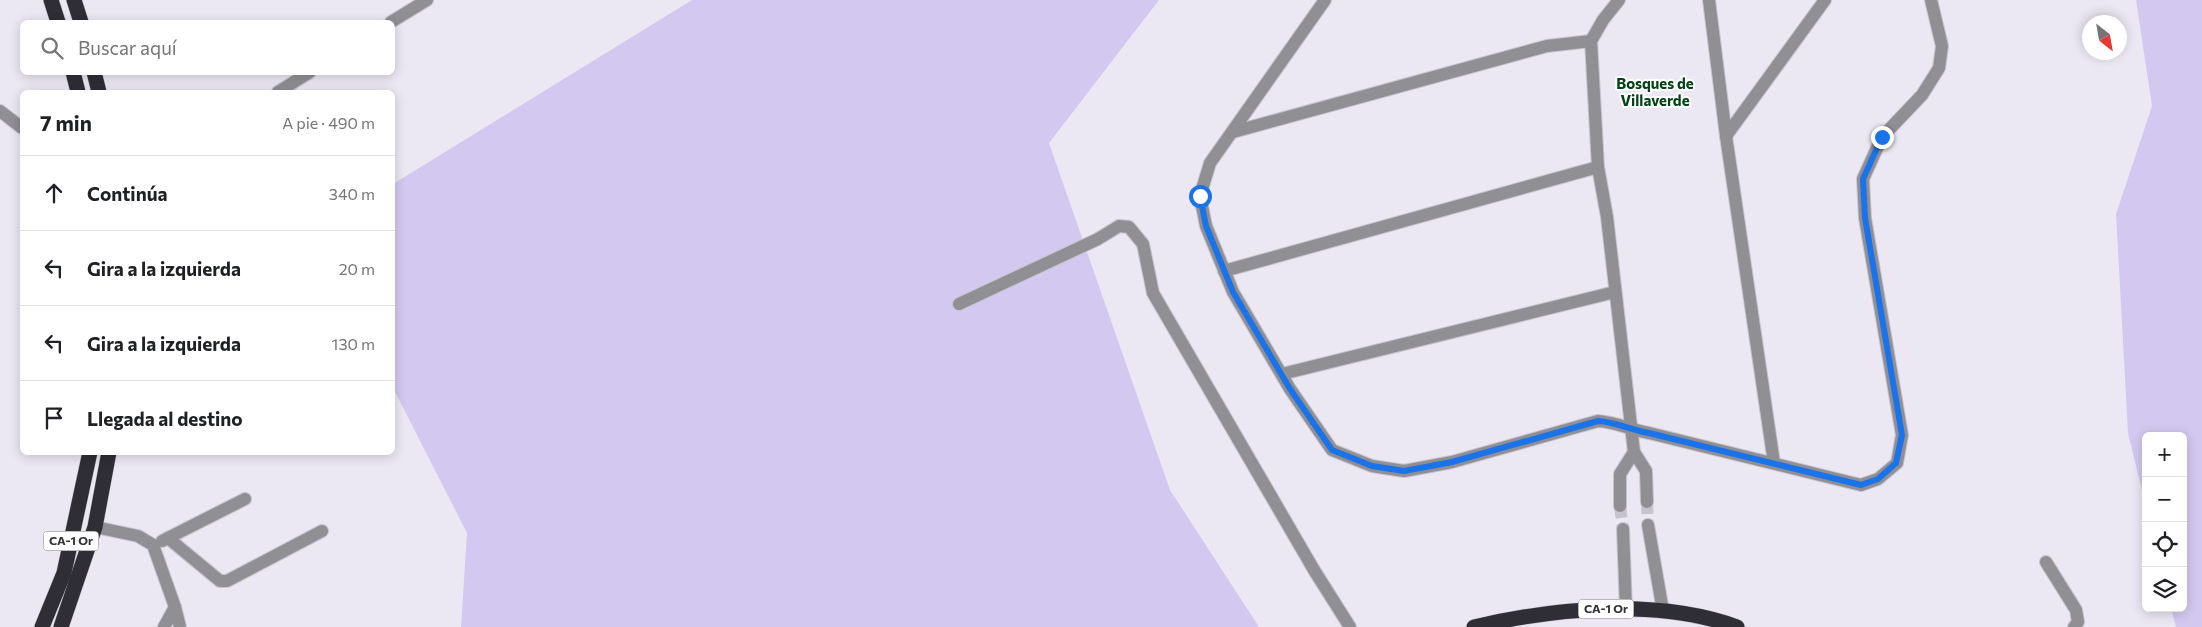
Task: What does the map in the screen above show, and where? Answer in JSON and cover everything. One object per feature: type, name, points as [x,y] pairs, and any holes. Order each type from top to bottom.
[{"type":"highway","points":[[51,0],[57,20]]},
{"type":"highway","points":[[74,0],[80,20]]},
{"type":"highway","points":[[74,75],[78,90]]},
{"type":"highway","points":[[95,75],[98,90]]},
{"type":"highway","name":"CA-1 Or","points":[[42,627],[64,573],[89,455]]},
{"type":"highway","name":"CA-1 Or","points":[[61,627],[95,527],[108,455]]},
{"type":"highway","name":"CA-1 Or","points":[[1474,627],[1504,620],[1598,609],[1663,611],[1717,619],[1737,627]]},
{"type":"street","points":[[394,20],[427,0]]},
{"type":"street","points":[[1325,0],[1210,163],[1200,196],[1206,226],[1233,292],[1282,374],[1332,450],[1372,466],[1404,471],[1452,462],[1598,421],[1614,422],[1632,430],[1861,485],[1878,479],[1896,463],[1902,435],[1865,218],[1863,179],[1882,137],[1922,95],[1939,68],[1942,46],[1932,0]]},
{"type":"street","points":[[1618,0],[1603,20],[1591,41],[1598,167],[1607,217],[1634,452],[1646,471],[1647,502]]},
{"type":"street","points":[[1709,0],[1726,136],[1774,464]]},
{"type":"street","points":[[1726,136],[1825,0]]},
{"type":"street","points":[[1233,132],[1547,46],[1591,41]]},
{"type":"street","points":[[281,90],[305,75]]},
{"type":"street","points":[[0,111],[20,126]]},
{"type":"street","points":[[1224,271],[1598,167]]},
{"type":"street","points":[[958,304],[1098,239],[1119,226],[1129,226],[1142,244],[1153,293],[1314,570],[1350,627]]},
{"type":"street","points":[[1282,374],[1615,292]]},
{"type":"street","points":[[1620,506],[1620,474],[1634,452]]},
{"type":"street","points":[[153,545],[245,499]]},
{"type":"street","points":[[1648,525],[1663,611]]},
{"type":"street","points":[[95,527],[138,536],[153,545],[175,607],[180,627]]},
{"type":"street","points":[[1623,529],[1626,610]]},
{"type":"street","points":[[168,538],[220,581],[227,581],[322,531]]},
{"type":"street","points":[[2046,562],[2076,610],[2078,622],[2074,627]]},
{"type":"street","points":[[164,627],[175,607]]},
{"type":"shaded area","points":[[692,0],[1159,0],[1049,143],[1170,490],[1259,627],[461,627],[467,533],[395,392],[395,183]]},
{"type":"shaded area","points":[[2136,0],[2202,0],[2202,627],[2176,627],[2172,612],[2187,612],[2187,432],[2142,432],[2142,491],[2128,433],[2116,214],[2152,106]]},
{"type":"tunnel","points":[[1647,502],[1648,525]]},
{"type":"tunnel","points":[[1620,506],[1623,529]]},
{"type":"district","name":"Bosques de Villaverde","points":[[1655,92]]},
{"type":"route","points":[[1200,196],[1206,226],[1233,292],[1290,389],[1332,450],[1372,466],[1404,471],[1452,462],[1598,421],[1614,422],[1632,430],[1861,485],[1878,479],[1896,463],[1902,435],[1865,218],[1863,179],[1882,137]]}]
